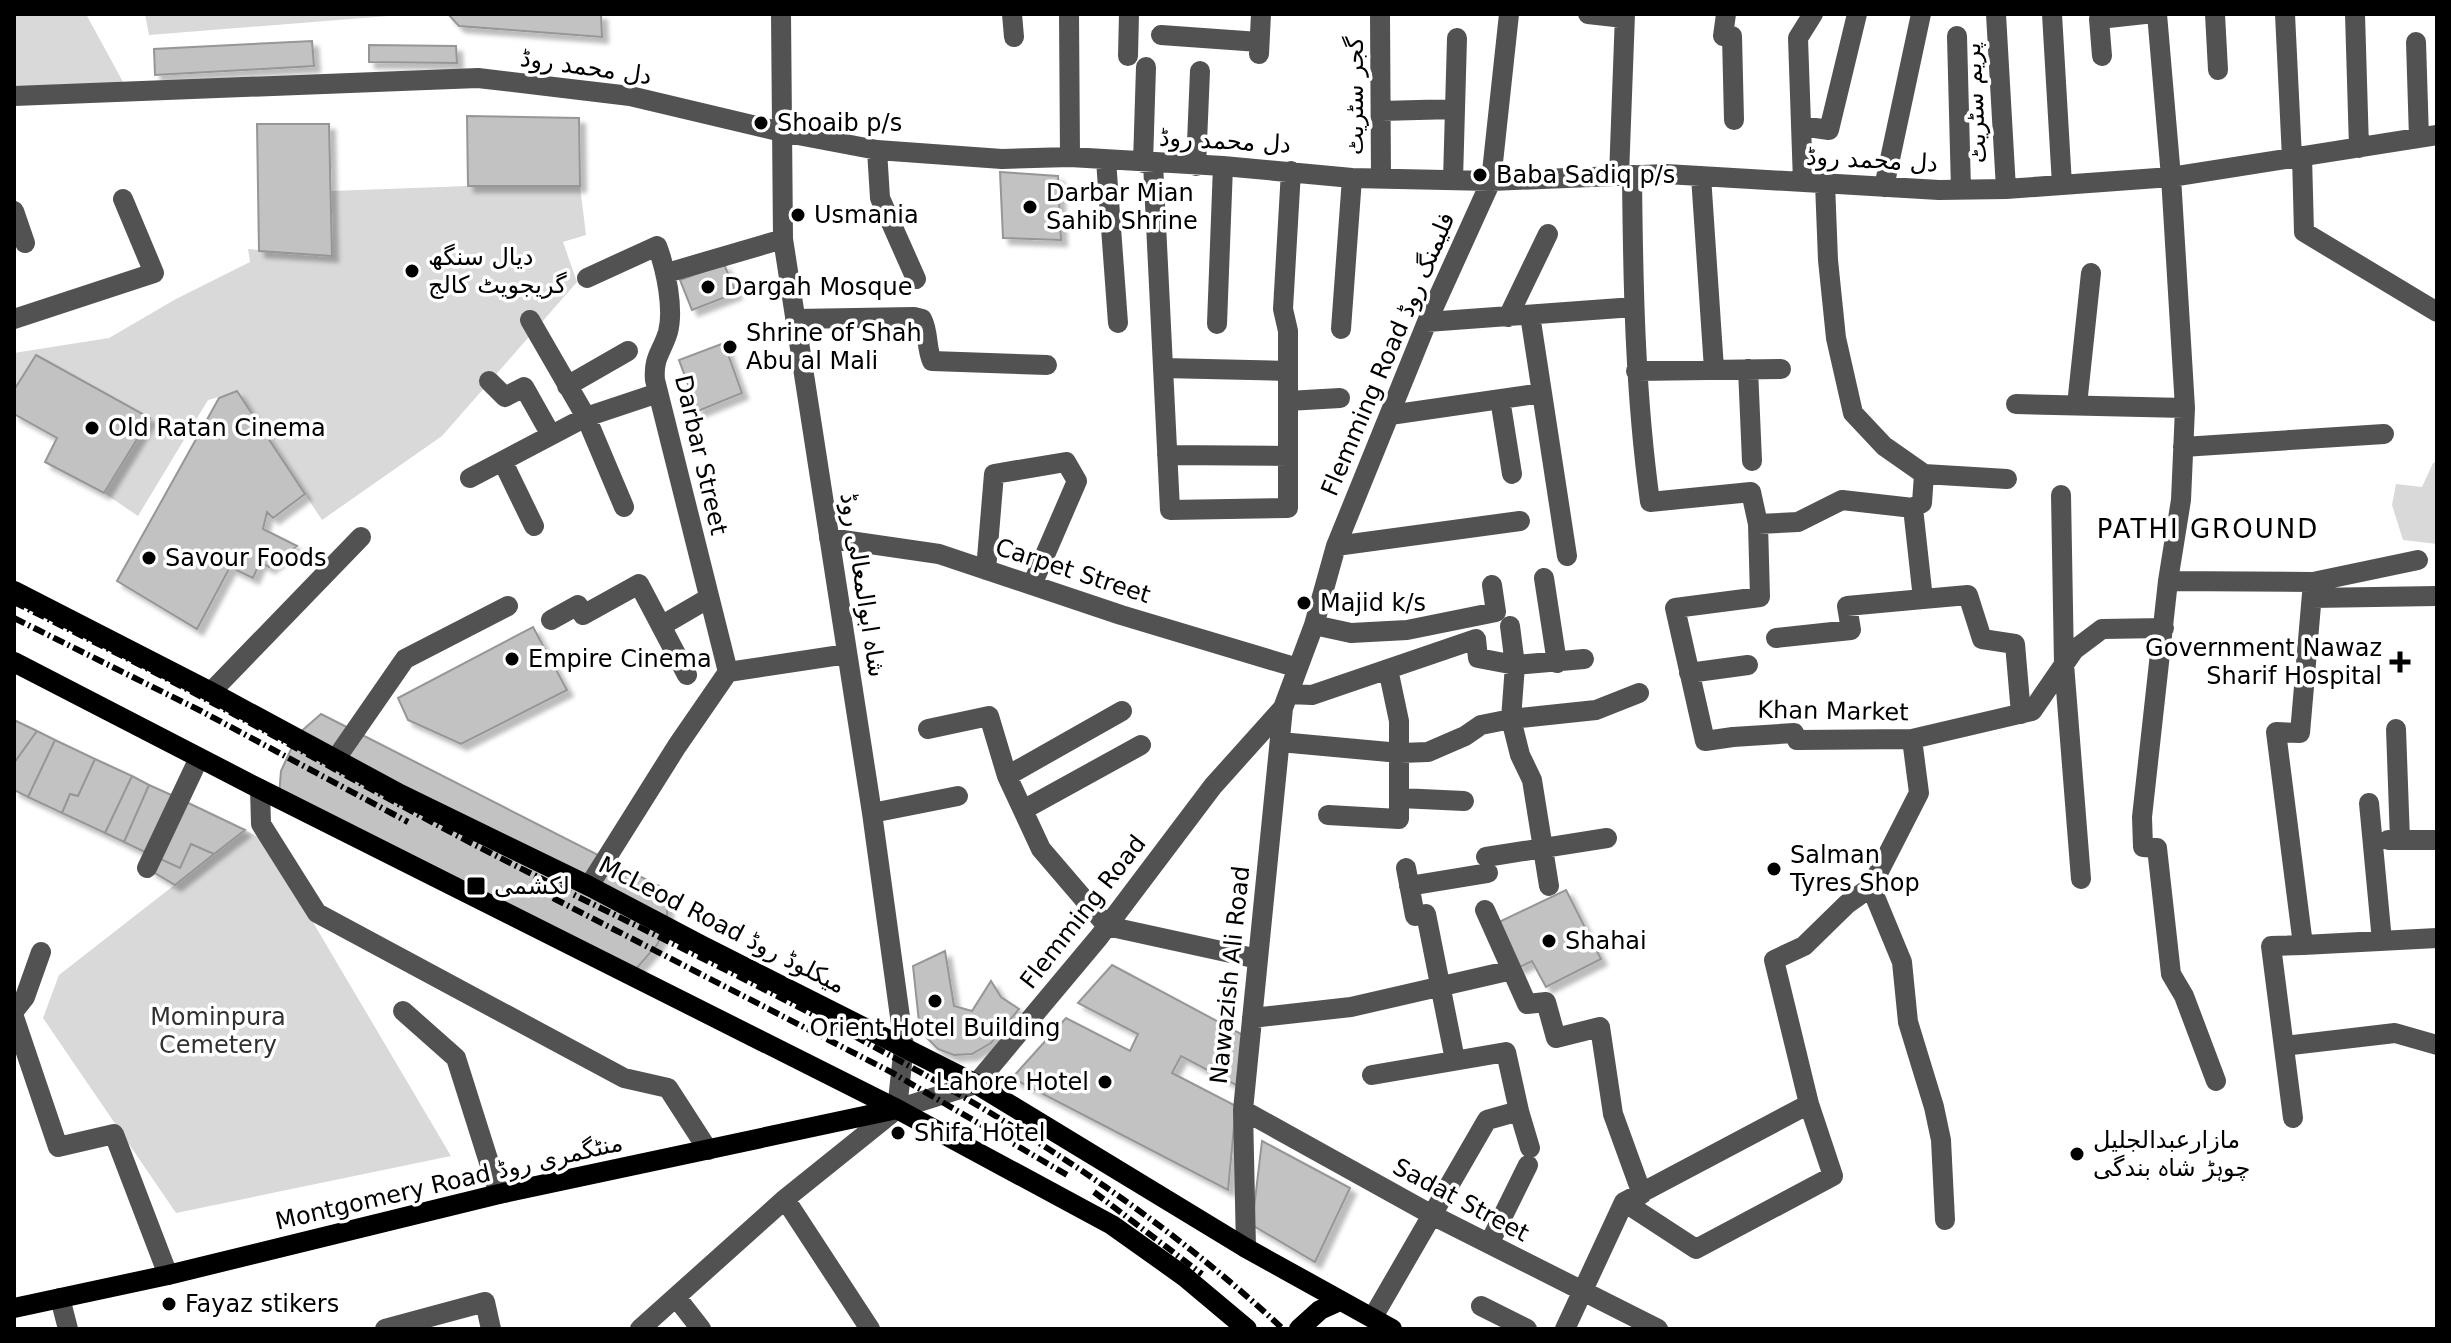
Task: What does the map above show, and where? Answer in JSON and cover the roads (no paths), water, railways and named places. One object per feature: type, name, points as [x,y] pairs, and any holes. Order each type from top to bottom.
[{"type":"main road","name":"McLeod Road میکلوڈ روڈ","points":[[14,591],[211,692],[335,760],[976,1084],[1246,1248],[1392,1329]]},
{"type":"main road","points":[[14,662],[897,1109],[1112,1225],[1185,1277],[1237,1325]]},
{"type":"main road","name":"Montgomery Road منٹگمری روڈ","points":[[14,1308],[168,1275],[499,1194],[897,1109]]},
{"type":"main road","points":[[1299,1329],[1320,1310],[1340,1301]]},
{"type":"street","name":"شاہ ابوالمعالی روڈ","points":[[781,14],[783,239],[872,813],[904,1046],[897,1109]]},
{"type":"street","points":[[1012,14],[1014,37]]},
{"type":"street","points":[[1069,14],[1070,157]]},
{"type":"street","points":[[1128,56],[1129,14]]},
{"type":"street","points":[[1161,35],[1259,48],[1261,14]]},
{"type":"street","name":"گجر سٹریٹ","points":[[1380,14],[1381,179]]},
{"type":"street","name":"Flemming Road فلیمنگ روڈ","points":[[1286,701],[1314,625],[1336,546],[1427,322],[1491,181],[1509,14]]},
{"type":"street","points":[[1588,14],[1625,16],[1625,176],[1636,371],[1650,502],[1751,492],[1758,524],[1760,597],[1675,608],[1689,673],[1748,665]]},
{"type":"street","points":[[1726,14],[1723,36],[1732,36],[1734,120]]},
{"type":"street","points":[[1803,182],[1798,38],[1813,14]]},
{"type":"street","points":[[1801,126],[1829,130],[1857,14]]},
{"type":"street","points":[[1884,187],[1921,14]]},
{"type":"street","name":"پریم سٹریٹ","points":[[1996,14],[2006,189]]},
{"type":"street","points":[[2052,14],[2062,185]]},
{"type":"street","points":[[2102,56],[2099,19],[2145,14]]},
{"type":"street","points":[[2157,14],[2171,177],[2185,408],[2181,500],[2168,581],[2142,817],[2143,847],[2157,848],[2171,974],[2184,996],[2216,1081]]},
{"type":"street","points":[[2215,14],[2218,70]]},
{"type":"street","points":[[2285,14],[2304,232],[2437,312]]},
{"type":"street","points":[[2355,14],[2359,148]]},
{"type":"street","points":[[1957,36],[1961,190]]},
{"type":"street","points":[[1453,180],[1457,38]]},
{"type":"street","points":[[2416,42],[2428,137]]},
{"type":"street","points":[[1146,67],[1148,163],[1170,510],[1288,508],[1288,331],[1283,309],[1291,171]]},
{"type":"street","points":[[1196,166],[1200,71]]},
{"type":"street","name":"دل محمد روڈ","points":[[14,96],[478,78],[630,96],[782,132],[877,150],[1002,159],[1070,157],[1223,166],[1352,178],[1491,181],[1701,176],[1961,190],[2171,177],[2428,137]]},
{"type":"street","points":[[1381,111],[1455,109]]},
{"type":"street","points":[[877,150],[880,198],[916,279]]},
{"type":"street","points":[[1106,160],[1118,323]]},
{"type":"street","points":[[1217,324],[1223,166]]},
{"type":"street","points":[[1701,176],[1714,369]]},
{"type":"street","points":[[1341,329],[1352,178]]},
{"type":"street","points":[[1825,183],[1828,260],[1836,338],[1853,413],[1884,446],[1924,474],[2007,479]]},
{"type":"street","points":[[14,319],[154,273],[123,199]]},
{"type":"street","points":[[14,211],[25,243]]},
{"type":"street","points":[[1508,317],[1548,234]]},
{"type":"street","points":[[587,278],[657,246],[667,273],[783,239]]},
{"type":"street","name":"Darbar Street","points":[[667,273],[668,331],[653,363],[728,672]]},
{"type":"street","points":[[2077,405],[2091,273]]},
{"type":"street","points":[[1427,322],[1634,307]]},
{"type":"street","points":[[1530,315],[1567,556]]},
{"type":"street","points":[[795,319],[914,317],[922,319],[925,325],[932,361],[1047,365]]},
{"type":"street","points":[[530,320],[586,417],[624,507]]},
{"type":"street","points":[[567,386],[628,351]]},
{"type":"street","points":[[1163,368],[1288,371]]},
{"type":"street","points":[[1748,369],[1752,461]]},
{"type":"street","points":[[1636,371],[1781,369]]},
{"type":"street","points":[[489,381],[505,397],[524,387],[551,435]]},
{"type":"street","points":[[470,478],[586,417],[658,393]]},
{"type":"street","points":[[1390,415],[1542,393]]},
{"type":"street","points":[[1288,401],[1340,398]]},
{"type":"street","points":[[1500,399],[1512,474]]},
{"type":"street","points":[[2016,404],[2185,408]]},
{"type":"street","points":[[2183,447],[2384,434]]},
{"type":"street","points":[[1167,455],[1288,456]]},
{"type":"street","points":[[503,462],[534,526]]},
{"type":"street","points":[[986,570],[994,474],[1066,462],[1077,481],[1032,585]]},
{"type":"street","points":[[1758,524],[1798,522],[1842,500],[1913,508],[1922,503],[1924,474]]},
{"type":"street","points":[[2061,495],[2064,664],[2081,879]]},
{"type":"street","points":[[1913,508],[1923,599]]},
{"type":"street","points":[[1336,546],[1520,521]]},
{"type":"street","points":[[211,692],[361,537]]},
{"type":"street","name":"Carpet Street","points":[[829,538],[939,554],[1298,668]]},
{"type":"street","points":[[2312,590],[2418,560]]},
{"type":"street","points":[[1544,578],[1557,663]]},
{"type":"street","points":[[2168,581],[2437,596]]},
{"type":"street","points":[[551,620],[578,605],[583,615],[639,584],[687,675]]},
{"type":"street","points":[[1314,625],[1351,633],[1407,630],[1496,612],[1492,585]]},
{"type":"street","points":[[2303,945],[2276,732],[2300,733],[2312,590]]},
{"type":"street","points":[[1776,638],[1851,630],[1847,606],[1968,595],[1982,639],[2015,644],[2021,714],[2032,711],[2074,650],[2102,629],[2164,628]]},
{"type":"street","points":[[661,626],[709,598]]},
{"type":"street","points":[[335,760],[405,659],[508,606]]},
{"type":"street","points":[[1510,626],[1515,665],[1511,719],[1520,755],[1532,780],[1549,886]]},
{"type":"street","points":[[1286,701],[1476,639],[1478,658],[1515,665],[1584,659]]},
{"type":"street","points":[[589,886],[677,746],[728,672],[847,654]]},
{"type":"street","points":[[1328,815],[1399,819],[1399,721],[1388,669]]},
{"type":"street","name":"Khan Market","points":[[1689,673],[1705,741],[1794,733],[1797,740],[1912,739],[2021,714]]},
{"type":"street","points":[[1280,742],[1400,753],[1428,752],[1465,736],[1481,725],[1596,710],[1639,693]]},
{"type":"street","name":"Nawazish Ali Road","points":[[1246,1248],[1243,1110],[1286,701]]},
{"type":"street","name":"Flemming Road","points":[[976,1084],[1107,926],[1213,786],[1286,701]]},
{"type":"street","points":[[1007,776],[1122,711]]},
{"type":"street","points":[[928,729],[989,716],[1007,776],[1041,849],[1107,926],[1258,959]]},
{"type":"street","points":[[2396,729],[2400,840]]},
{"type":"street","points":[[1485,910],[1527,1004],[1546,1002],[1556,1038],[1600,1027],[1613,1114],[1633,1198],[1696,1249],[1833,1176],[1809,1104],[1774,960],[1804,946],[1847,904],[1871,887],[1919,793],[1912,739]]},
{"type":"street","points":[[1023,810],[1141,745]]},
{"type":"street","points":[[147,868],[199,758]]},
{"type":"street","points":[[260,789],[261,824],[317,913],[624,1078],[668,1088],[708,1150]]},
{"type":"street","points":[[872,813],[958,796]]},
{"type":"street","points":[[1400,798],[1464,801]]},
{"type":"street","points":[[2369,803],[2382,941]]},
{"type":"street","points":[[1455,1060],[1426,914],[1415,916],[1408,877],[1487,865],[1544,846],[1607,838]]},
{"type":"street","points":[[2372,840],[2437,840]]},
{"type":"street","points":[[1871,887],[1902,962],[1908,1022],[1941,1140],[1945,1220]]},
{"type":"street","points":[[2293,1118],[2271,946],[2437,938]]},
{"type":"street","points":[[14,1011],[25,997],[41,952]]},
{"type":"street","points":[[1252,1018],[1351,1007],[1512,970]]},
{"type":"street","points":[[403,1011],[456,1058],[499,1194]]},
{"type":"street","points":[[14,1017],[58,1147],[114,1134],[168,1275]]},
{"type":"street","points":[[2284,1046],[2395,1033],[2437,1045]]},
{"type":"street","points":[[1372,1075],[1506,1052],[1529,1157],[1489,1244]]},
{"type":"street","points":[[640,1329],[785,1199],[897,1109],[976,1084]]},
{"type":"street","points":[[1565,1329],[1633,1198],[1809,1104]]},
{"type":"street","name":"Sadat Street","points":[[1243,1110],[1434,1216],[1658,1329]]},
{"type":"street","points":[[1373,1317],[1487,1120],[1519,1111]]},
{"type":"street","points":[[785,1199],[870,1329]]},
{"type":"street","points":[[676,1297],[701,1329]]},
{"type":"street","points":[[60,1298],[68,1329]]},
{"type":"street","points":[[385,1329],[485,1302],[491,1329]]},
{"type":"street","points":[[1481,1306],[1527,1329]]},
{"type":"railway","points":[[14,602],[187,689],[478,846],[917,1070],[1014,1127],[1108,1189],[1198,1255],[1283,1329]]},
{"type":"railway","points":[[14,618],[201,711],[408,822]]},
{"type":"railway","points":[[553,898],[891,1072],[1067,1175]]},
{"type":"railway","points":[[1094,1192],[1202,1274]]},
{"type":"place","name":"Shoaib p/s","points":[[761,123]]},
{"type":"place","name":"Baba Sadiq p/s","points":[[1480,175]]},
{"type":"place","name":"Darbar Mian Sahib Shrine","points":[[1030,207]]},
{"type":"place","name":"Usmania","points":[[798,215]]},
{"type":"place","name":"دیال سنگھ گریجویٹ کالج","points":[[412,271]]},
{"type":"place","name":"Dargah Mosque","points":[[708,287]]},
{"type":"place","name":"Shrine of Shah Abu al Mali","points":[[730,347]]},
{"type":"place","name":"Old Ratan Cinema","points":[[92,428]]},
{"type":"place","name":"Savour Foods","points":[[149,558]]},
{"type":"place","name":"Majid k/s","points":[[1304,603]]},
{"type":"place","name":"Empire Cinema","points":[[512,659]]},
{"type":"place","name":"Government Nawaz Sharif Hospital","points":[[2400,662]]},
{"type":"place","name":"Salman Tyres Shop","points":[[1774,869]]},
{"type":"place","name":"لکشمی","points":[[476,886]]},
{"type":"place","name":"Shahai","points":[[1549,941]]},
{"type":"place","name":"Orient Hotel Building","points":[[935,1001]]},
{"type":"place","name":"Lahore Hotel","points":[[1105,1082]]},
{"type":"place","name":"Shifa Hotel","points":[[898,1133]]},
{"type":"place","name":"مازارعبدالجلیل چوہڑ شاہ بندگی","points":[[2077,1154]]},
{"type":"place","name":"Fayaz stikers","points":[[169,1304]]},
{"type":"district","name":"PATHI GROUND","points":[[2208,529]]},
{"type":"park label","name":"Mominpura Cemetery","points":[[218,1031]]}]
